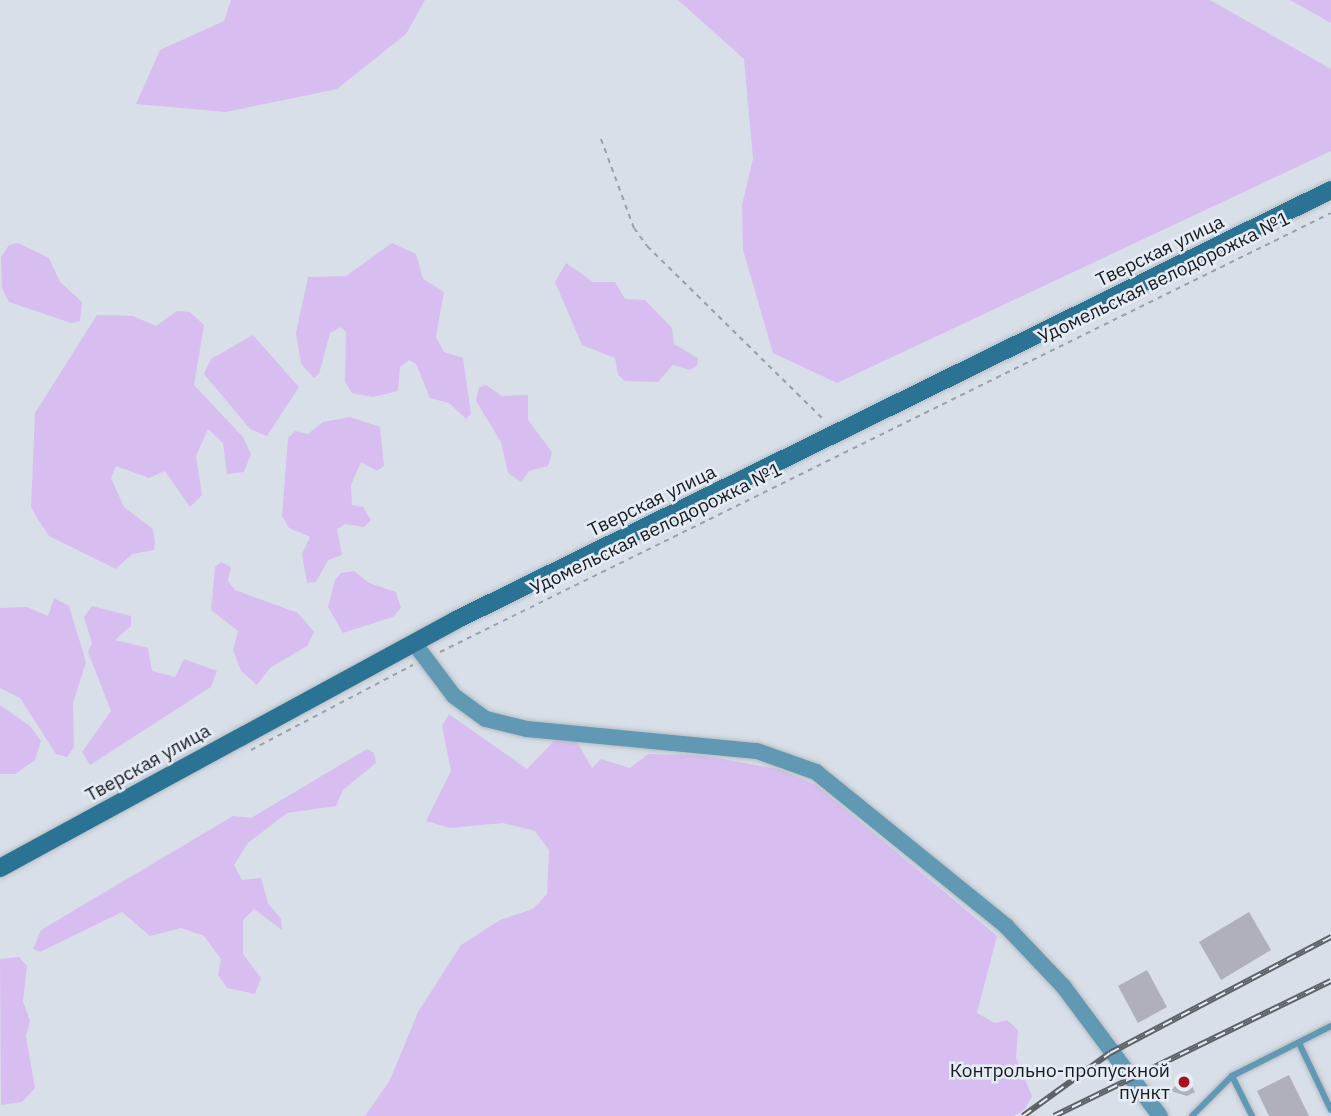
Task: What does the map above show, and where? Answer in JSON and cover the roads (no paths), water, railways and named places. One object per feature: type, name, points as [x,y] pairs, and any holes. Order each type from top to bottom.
[{"type":"main road","name":"Тверская улица","points":[[0,867],[414,643],[1331,190]]},
{"type":"street","points":[[414,643],[454,696],[496,722],[757,751],[816,772],[1006,926],[1063,986],[1160,1116]]},
{"type":"lane","points":[[1192,1116],[1232,1076],[1331,1026]]},
{"type":"lane","points":[[1299,1043],[1331,1110]]},
{"type":"lane","points":[[1232,1076],[1252,1116]]},
{"type":"railway","points":[[1023,1116],[1110,1053],[1331,937]]},
{"type":"railway","points":[[1054,1116],[1331,981]]},
{"type":"place","name":"Контрольно-пропускной пункт","points":[[1184,1082]]}]
